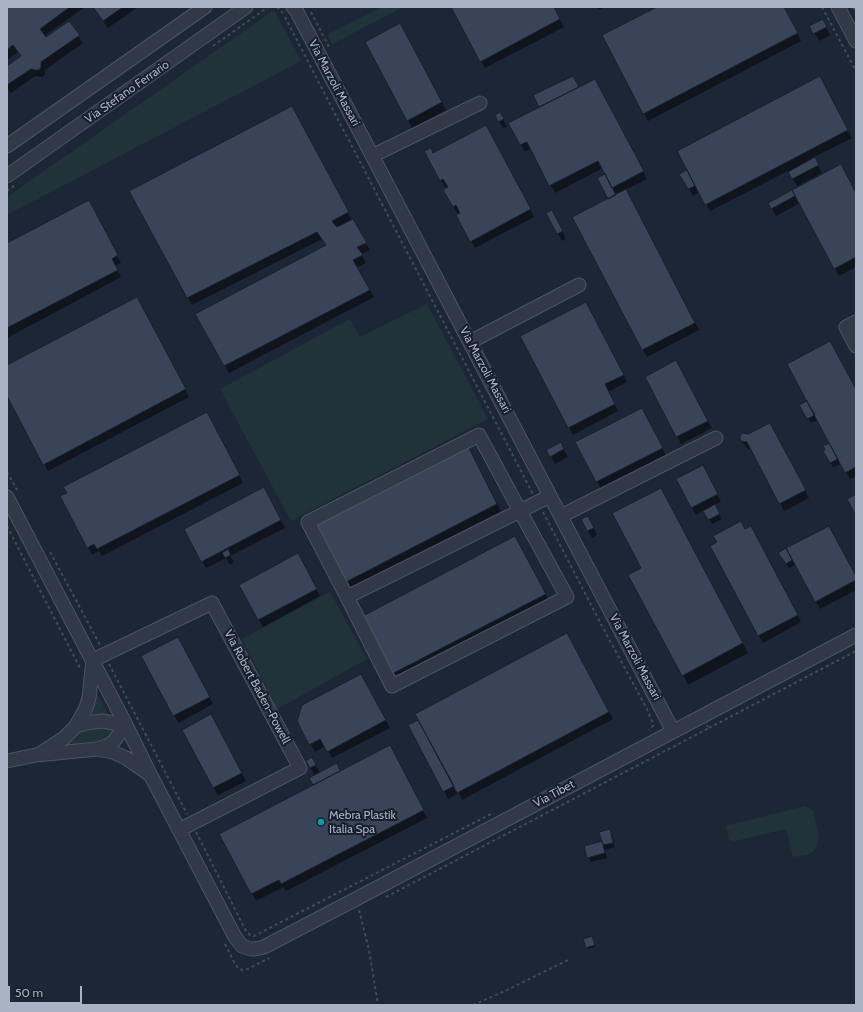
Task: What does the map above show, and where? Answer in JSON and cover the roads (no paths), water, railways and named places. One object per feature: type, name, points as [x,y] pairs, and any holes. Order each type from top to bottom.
[{"type":"street","name":"Via Stefano Ferrario","points":[[7,146],[205,7]]},
{"type":"street","name":"Via Stefano Ferrario","points":[[7,176],[246,7]]},
{"type":"street","points":[[838,7],[851,22],[856,41]]},
{"type":"street","name":"Via Marzoli Massari","points":[[298,8],[372,156],[673,731]]},
{"type":"street","points":[[372,156],[480,102]]},
{"type":"street","points":[[470,342],[579,286]]},
{"type":"street","points":[[856,322],[846,328],[856,346]]},
{"type":"street","points":[[479,435],[567,597],[392,686],[347,597],[308,522],[479,435]]},
{"type":"street","points":[[561,516],[716,438]]},
{"type":"street","points":[[347,597],[550,496]]},
{"type":"street","points":[[7,497],[93,660],[179,830]]},
{"type":"street","name":"Via Robert Baden-Powell","points":[[93,660],[212,603],[300,768],[179,830]]},
{"type":"street","name":"Via Tibet","points":[[179,830],[235,937],[242,946],[251,949],[264,947],[856,635]]},
{"type":"street","points":[[36,755],[64,738],[76,726],[86,708],[89,698],[93,660]]},
{"type":"street","points":[[76,726],[90,722],[102,721],[126,725]]},
{"type":"street","points":[[7,761],[36,755],[97,749],[109,745],[114,741],[126,725]]},
{"type":"street","points":[[97,749],[113,752],[126,758],[151,776]]},
{"type":"place","name":"Mebra Plastik Italia Spa","points":[[321,822]]}]
